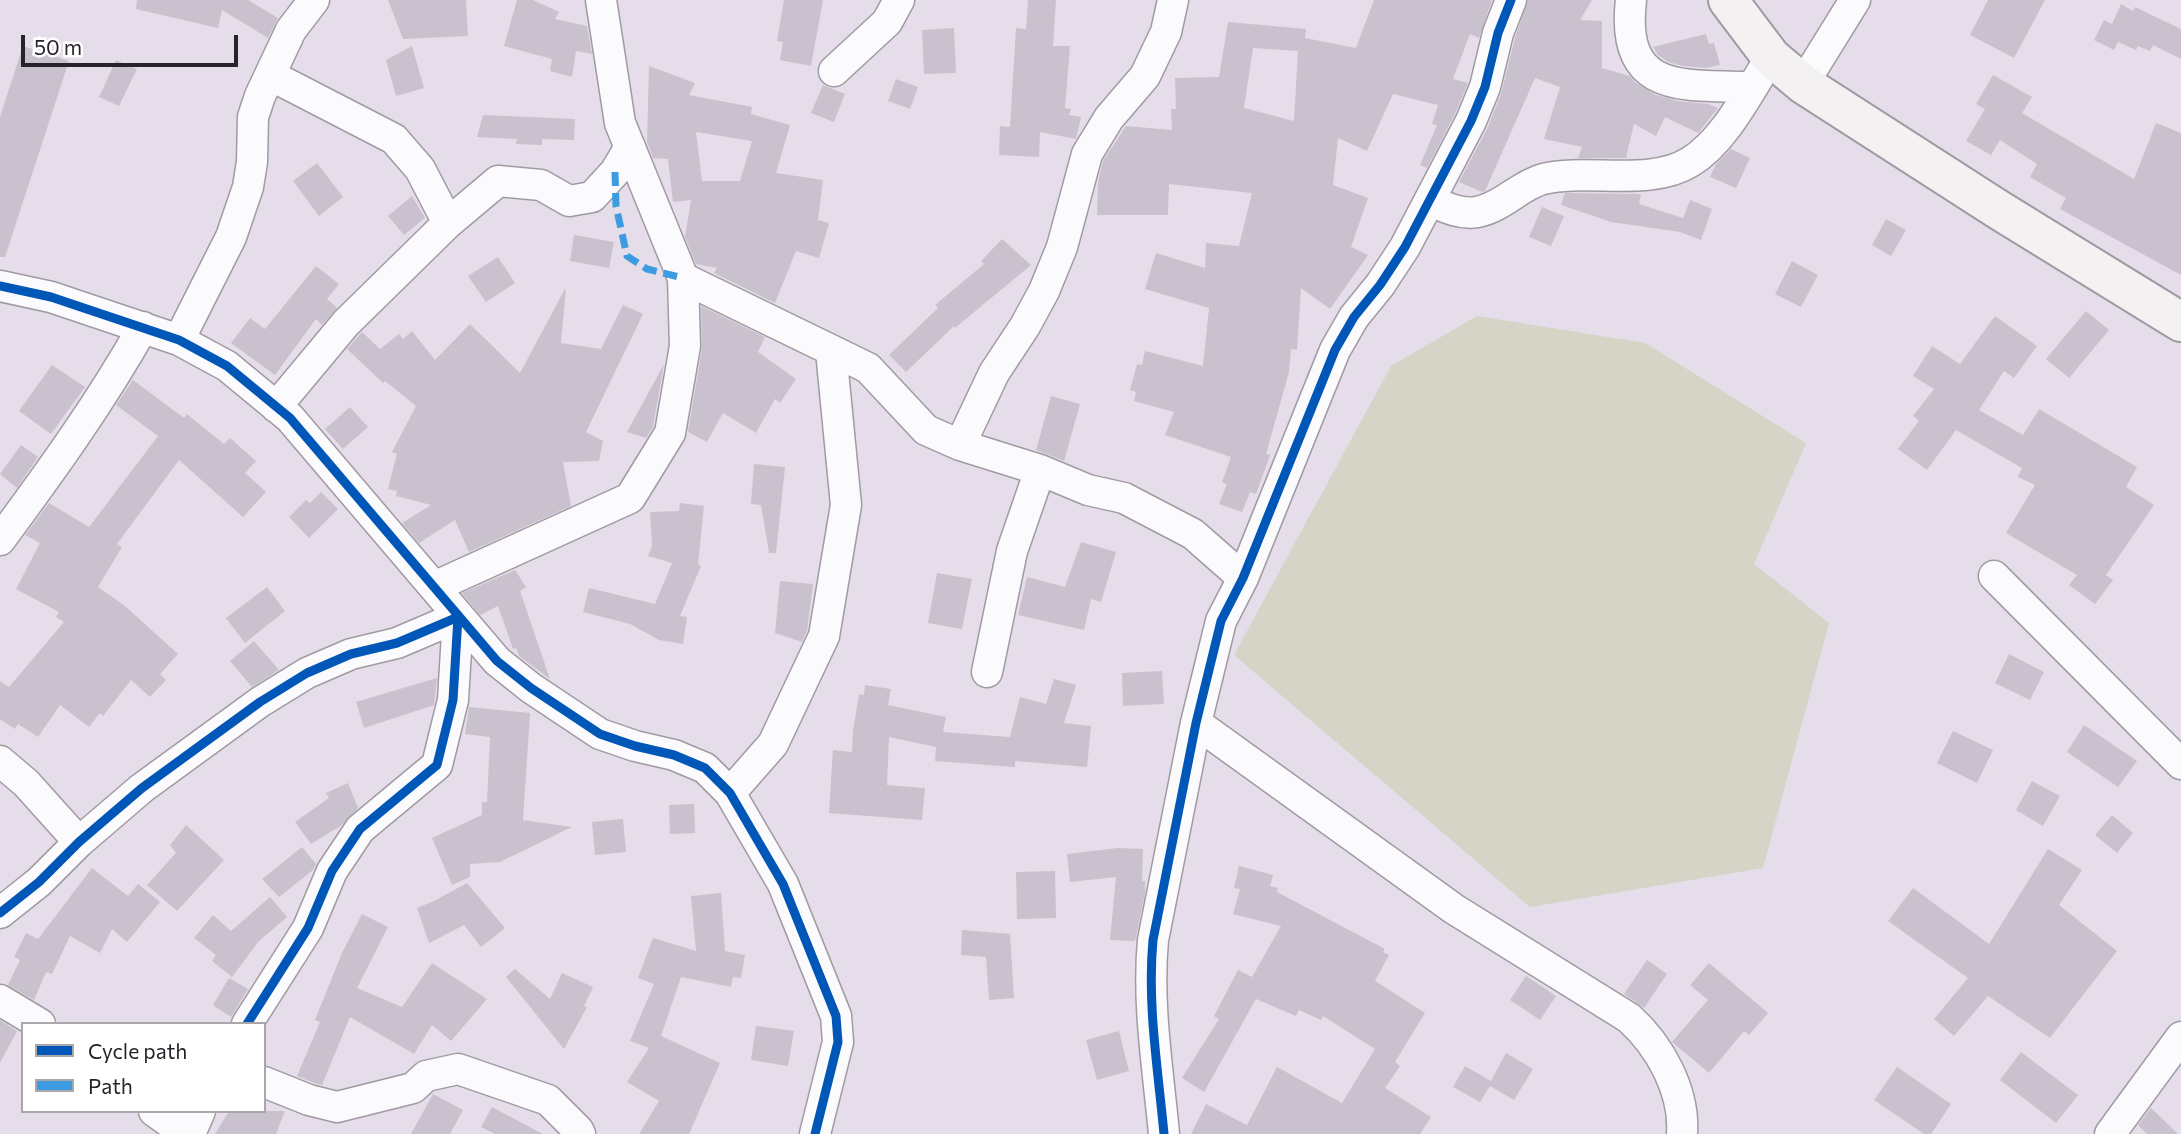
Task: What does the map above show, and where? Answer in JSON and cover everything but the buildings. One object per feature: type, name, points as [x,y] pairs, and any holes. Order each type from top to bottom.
[{"type":"street","points":[[179,340],[231,237],[248,187],[253,162],[253,117],[291,30],[314,0]]},
{"type":"street","points":[[433,587],[631,498],[670,433],[685,346],[682,278],[620,122],[601,0]]},
{"type":"street","points":[[834,71],[887,22],[899,0]]},
{"type":"street","points":[[960,445],[994,373],[1044,291],[1062,247],[1087,154],[1109,118],[1145,76],[1166,32],[1173,0]]},
{"type":"street","points":[[1164,1134],[1150,973],[1153,940],[1196,723],[1221,621],[1243,578],[1335,350],[1354,317],[1380,285],[1405,247],[1471,121],[1485,87],[1498,33],[1511,0]]},
{"type":"street","points":[[1630,0],[1632,45],[1641,64],[1657,78],[1677,85],[1761,72],[1803,84],[1999,210],[2181,322]]},
{"type":"street","points":[[1728,0],[1761,72]]},
{"type":"street","points":[[1803,84],[1855,0]]},
{"type":"street","points":[[1430,201],[1454,212],[1474,214],[1499,204],[1540,180],[1563,176],[1660,174],[1688,164],[1711,148],[1761,72]]},
{"type":"street","points":[[270,75],[394,139],[420,169],[448,223]]},
{"type":"street","points":[[276,407],[346,323],[448,223],[498,181],[541,185],[569,201],[592,197],[615,173],[630,146]]},
{"type":"street","points":[[682,278],[868,369],[926,430],[960,445],[1040,470],[1088,490],[1124,498],[1193,534],[1243,578]]},
{"type":"street","points":[[0,286],[51,297],[143,327],[179,340],[227,366],[290,418],[497,662],[600,734],[674,755],[705,768],[730,793],[783,884],[836,1016],[838,1042],[815,1134]]},
{"type":"street","points":[[0,540],[106,390],[143,327]]},
{"type":"street","points":[[730,793],[773,744],[824,636],[846,505],[831,351]]},
{"type":"street","points":[[987,672],[1012,551],[1040,470]]},
{"type":"street","points":[[1994,576],[2181,764]]},
{"type":"street","points":[[0,913],[39,882],[79,842],[142,788],[260,702],[307,673],[351,654],[397,643],[458,617]]},
{"type":"street","points":[[248,1022],[308,928],[332,871],[360,829],[437,765],[453,700],[458,617]]},
{"type":"street","points":[[1196,723],[1443,902],[1629,1018],[1646,1033],[1669,1072],[1679,1103],[1682,1134]]},
{"type":"street","points":[[0,761],[26,783],[79,842]]},
{"type":"street","points":[[0,1000],[37,1022]]},
{"type":"street","points":[[2110,1134],[2181,1037]]},
{"type":"street","points":[[266,1083],[309,1101],[337,1107],[413,1088],[426,1076],[458,1069],[548,1100],[580,1134]]},
{"type":"street","points":[[157,1113],[188,1134],[199,1113]]},
{"type":"shaded area","points":[[1477,316],[1645,343],[1806,443],[1754,564],[1829,623],[1763,868],[1530,907],[1234,655],[1391,366]]},
{"type":"marked path","points":[[615,172],[616,206],[627,256],[647,269],[683,278]]},
{"type":"cycle path","points":[[1164,1134],[1152,1012],[1153,940],[1196,723],[1221,621],[1243,578],[1335,350],[1354,317],[1380,285],[1405,247],[1471,121],[1485,87],[1498,33],[1511,0]]},
{"type":"cycle path","points":[[0,286],[51,297],[179,340],[227,366],[290,418],[497,661],[531,688],[600,734],[674,755],[705,768],[730,793],[783,884],[836,1016],[838,1042],[815,1134]]},
{"type":"cycle path","points":[[0,913],[39,882],[79,842],[142,788],[260,702],[307,673],[351,654],[397,643],[458,617],[453,700],[437,765],[360,829],[332,871],[308,928],[248,1022]]}]
